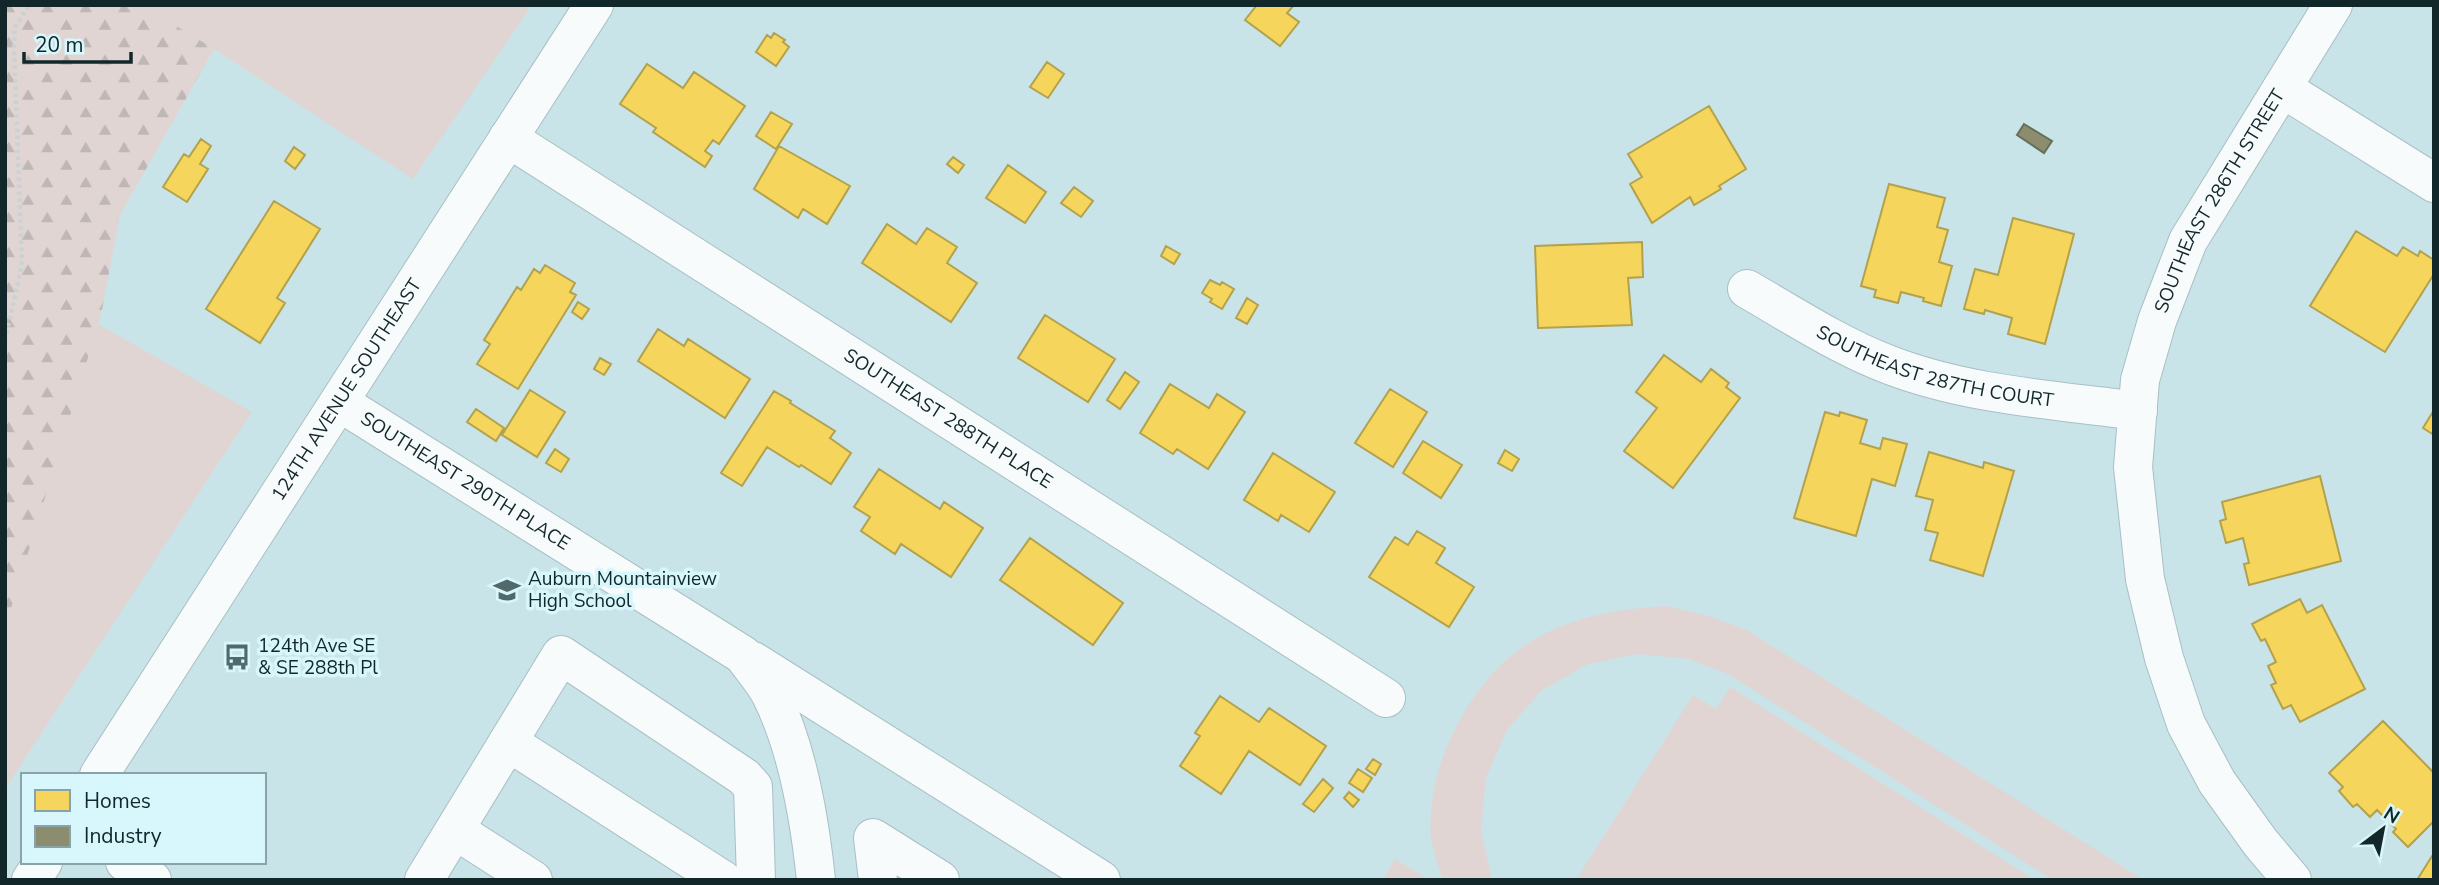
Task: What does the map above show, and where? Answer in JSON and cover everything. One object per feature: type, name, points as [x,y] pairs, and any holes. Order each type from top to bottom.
[{"type":"street","name":"124TH AVENUE SOUTHEAST","points":[[100,773],[593,5]]},
{"type":"street","name":"SOUTHEAST 286TH STREET","points":[[2292,880],[2260,842],[2217,782],[2186,724],[2164,657],[2145,579],[2133,467],[2140,380],[2157,321],[2188,241],[2333,5]]},
{"type":"street","points":[[2282,88],[2434,183]]},
{"type":"street","name":"SOUTHEAST 288TH PLACE","points":[[508,138],[1386,698]]},
{"type":"street","name":"SOUTHEAST 287TH COURT","points":[[1747,289],[1834,340],[1888,364],[1954,384],[2137,411]]},
{"type":"street","name":"SOUTHEAST 290TH PLACE","points":[[339,402],[743,655],[771,695],[792,751],[812,838],[816,880]]},
{"type":"street","points":[[424,880],[561,655],[744,777],[753,788],[756,880]]},
{"type":"street","points":[[743,655],[1101,880]]},
{"type":"street","points":[[508,742],[723,880]]},
{"type":"street","points":[[455,830],[533,880]]},
{"type":"street","points":[[878,880],[873,838],[940,880]]},
{"type":"street","points":[[31,880],[42,864]]},
{"type":"street","points":[[128,864],[152,880]]},
{"type":"path","points":[[5,340],[22,265],[15,27],[29,5]]},
{"type":"green space","points":[[5,5],[142,5],[214,49],[120,215],[101,315],[5,628]]},
{"type":"green space","points":[[142,5],[532,5],[413,179]]},
{"type":"green space","points":[[98,324],[252,412],[5,789],[5,628]]},
{"type":"green space","points":[[1666,606],[1705,615],[1745,629],[2144,880],[2053,880],[1728,674],[1688,659],[1636,654],[1586,665],[1541,691],[1507,730],[1486,778],[1481,830],[1492,880],[1442,880],[1431,838],[1431,808],[1446,748],[1477,693],[1521,648],[1546,633],[1575,621],[1604,614]]},
{"type":"green space","points":[[1730,687],[2035,880],[1576,880],[1693,695],[1716,709]]},
{"type":"green space","points":[[1395,859],[1429,880],[1383,880]]},
{"type":"building: Homes","points":[[1257,5],[1294,5],[1287,13],[1299,22],[1280,46],[1245,20]]},
{"type":"building: Homes","points":[[774,33],[785,40],[783,42],[789,47],[776,66],[756,52],[767,35],[771,38]]},
{"type":"building: Homes","points":[[1047,62],[1064,74],[1048,98],[1030,87]]},
{"type":"building: Homes","points":[[647,64],[683,88],[694,72],[745,106],[719,144],[713,140],[705,151],[712,156],[705,167],[653,132],[656,128],[620,104]]},
{"type":"building: Homes","points":[[1709,106],[1746,169],[1719,186],[1721,189],[1694,205],[1690,197],[1652,223],[1630,184],[1642,177],[1628,154]]},
{"type":"building: Homes","points":[[771,112],[792,124],[776,149],[756,136]]},
{"type":"building: Homes","points":[[201,139],[211,146],[200,164],[208,169],[187,202],[163,187],[184,154],[189,157]]},
{"type":"building: Homes","points":[[779,146],[850,186],[827,224],[803,209],[798,218],[754,189]]},
{"type":"building: Homes","points":[[294,147],[305,155],[295,169],[285,161]]},
{"type":"building: Homes","points":[[953,157],[964,165],[958,173],[947,164]]},
{"type":"building: Homes","points":[[1008,165],[1046,192],[1025,223],[986,198]]},
{"type":"building: Homes","points":[[1889,184],[1945,198],[1937,227],[1948,230],[1939,262],[1952,266],[1941,306],[1901,292],[1898,303],[1874,297],[1876,290],[1861,286]]},
{"type":"building: Homes","points":[[1074,187],[1093,201],[1081,217],[1061,203]]},
{"type":"building: Homes","points":[[274,201],[320,229],[277,298],[285,303],[260,343],[206,309]]},
{"type":"building: Homes","points":[[2013,218],[2074,234],[2045,344],[2008,334],[2012,318],[1985,310],[1984,314],[1964,309],[1975,269],[1998,275]]},
{"type":"building: Homes","points":[[887,224],[916,244],[927,228],[957,247],[947,263],[977,283],[951,322],[862,263]]},
{"type":"building: Homes","points":[[2356,231],[2397,256],[2403,247],[2418,256],[2420,251],[2434,260],[2434,274],[2385,352],[2310,306]]},
{"type":"building: Homes","points":[[1642,242],[1643,277],[1628,278],[1632,325],[1538,328],[1535,246]]},
{"type":"building: Homes","points":[[1166,246],[1180,254],[1174,264],[1161,256]]},
{"type":"building: Homes","points":[[545,265],[575,283],[570,292],[576,295],[518,389],[477,364],[490,344],[484,340],[517,287],[521,290],[534,269],[540,273]]},
{"type":"building: Homes","points":[[1210,280],[1220,285],[1222,282],[1234,289],[1222,309],[1202,293]]},
{"type":"building: Homes","points":[[1247,298],[1258,305],[1247,324],[1236,318]]},
{"type":"building: Homes","points":[[578,302],[589,309],[582,319],[572,312]]},
{"type":"building: Homes","points":[[1045,315],[1115,359],[1088,402],[1018,358]]},
{"type":"building: Homes","points":[[658,329],[684,346],[688,339],[750,379],[725,418],[638,361]]},
{"type":"building: Homes","points":[[1664,355],[1701,382],[1711,369],[1729,383],[1726,387],[1740,398],[1673,488],[1624,451],[1657,408],[1636,392]]},
{"type":"building: Homes","points":[[600,358],[611,364],[604,375],[594,369]]},
{"type":"building: Homes","points":[[1125,372],[1139,382],[1120,409],[1107,400]]},
{"type":"building: Homes","points":[[1170,384],[1209,408],[1217,394],[1245,412],[1208,469],[1177,449],[1173,454],[1140,433]]},
{"type":"building: Homes","points":[[1390,389],[1427,412],[1393,467],[1355,443]]},
{"type":"building: Homes","points":[[530,390],[565,412],[537,457],[502,435]]},
{"type":"building: Homes","points":[[774,391],[835,431],[830,438],[851,453],[831,484],[767,447],[742,486],[721,473]]},
{"type":"building: Homes","points":[[476,409],[504,428],[496,441],[467,422]]},
{"type":"building: Homes","points":[[2434,410],[2434,435],[2423,428]]},
{"type":"building: Homes","points":[[1825,412],[1839,416],[1840,412],[1867,420],[1860,443],[1880,449],[1883,438],[1907,444],[1895,486],[1872,479],[1856,536],[1794,518]]},
{"type":"building: Homes","points":[[1423,441],[1462,465],[1441,498],[1403,473]]},
{"type":"building: Homes","points":[[555,449],[569,459],[561,472],[546,463]]},
{"type":"building: Homes","points":[[1505,450],[1519,459],[1512,471],[1498,463]]},
{"type":"building: Homes","points":[[1929,452],[1983,468],[1984,462],[2014,471],[1983,576],[1930,560],[1938,533],[1925,530],[1933,500],[1916,496]]},
{"type":"building: Homes","points":[[1273,453],[1335,492],[1309,532],[1281,515],[1278,521],[1244,500]]},
{"type":"building: Homes","points":[[879,469],[940,509],[944,502],[983,528],[951,577],[901,544],[895,554],[861,531],[870,517],[854,507]]},
{"type":"building: Homes","points":[[2320,476],[2341,561],[2249,585],[2244,564],[2249,563],[2243,538],[2226,543],[2220,521],[2226,519],[2222,502]]},
{"type":"building: Homes","points":[[1417,531],[1445,548],[1436,563],[1474,587],[1449,627],[1369,577],[1395,537],[1408,545]]},
{"type":"building: Homes","points":[[1030,538],[1123,603],[1093,645],[1000,580]]},
{"type":"building: Homes","points":[[2300,599],[2307,613],[2322,605],[2365,689],[2300,722],[2291,705],[2283,709],[2271,685],[2276,683],[2268,666],[2276,662],[2265,639],[2261,641],[2252,624]]},
{"type":"building: Homes","points":[[1220,696],[1259,722],[1269,708],[1326,746],[1300,785],[1249,751],[1221,794],[1180,766],[1200,736],[1195,733]]},
{"type":"building: Homes","points":[[2383,721],[2434,773],[2434,821],[2408,847],[2393,832],[2396,829],[2377,810],[2370,817],[2357,804],[2353,807],[2339,791],[2343,787],[2329,773]]},
{"type":"building: Homes","points":[[1373,759],[1381,764],[1375,775],[1366,769]]},
{"type":"building: Homes","points":[[1358,769],[1372,778],[1363,792],[1349,783]]},
{"type":"building: Homes","points":[[1323,779],[1333,788],[1314,812],[1303,804]]},
{"type":"building: Homes","points":[[1349,792],[1359,800],[1353,807],[1344,798]]},
{"type":"building: Homes","points":[[2434,853],[2434,880],[2417,880]]},
{"type":"building: Industry","points":[[2024,124],[2052,141],[2044,153],[2017,135]]},
{"type":"place","name":"Auburn Mountainview High School","points":[[507,590]]},
{"type":"place","name":"124th Ave SE & SE 288th Pl","points":[[237,657]]}]
